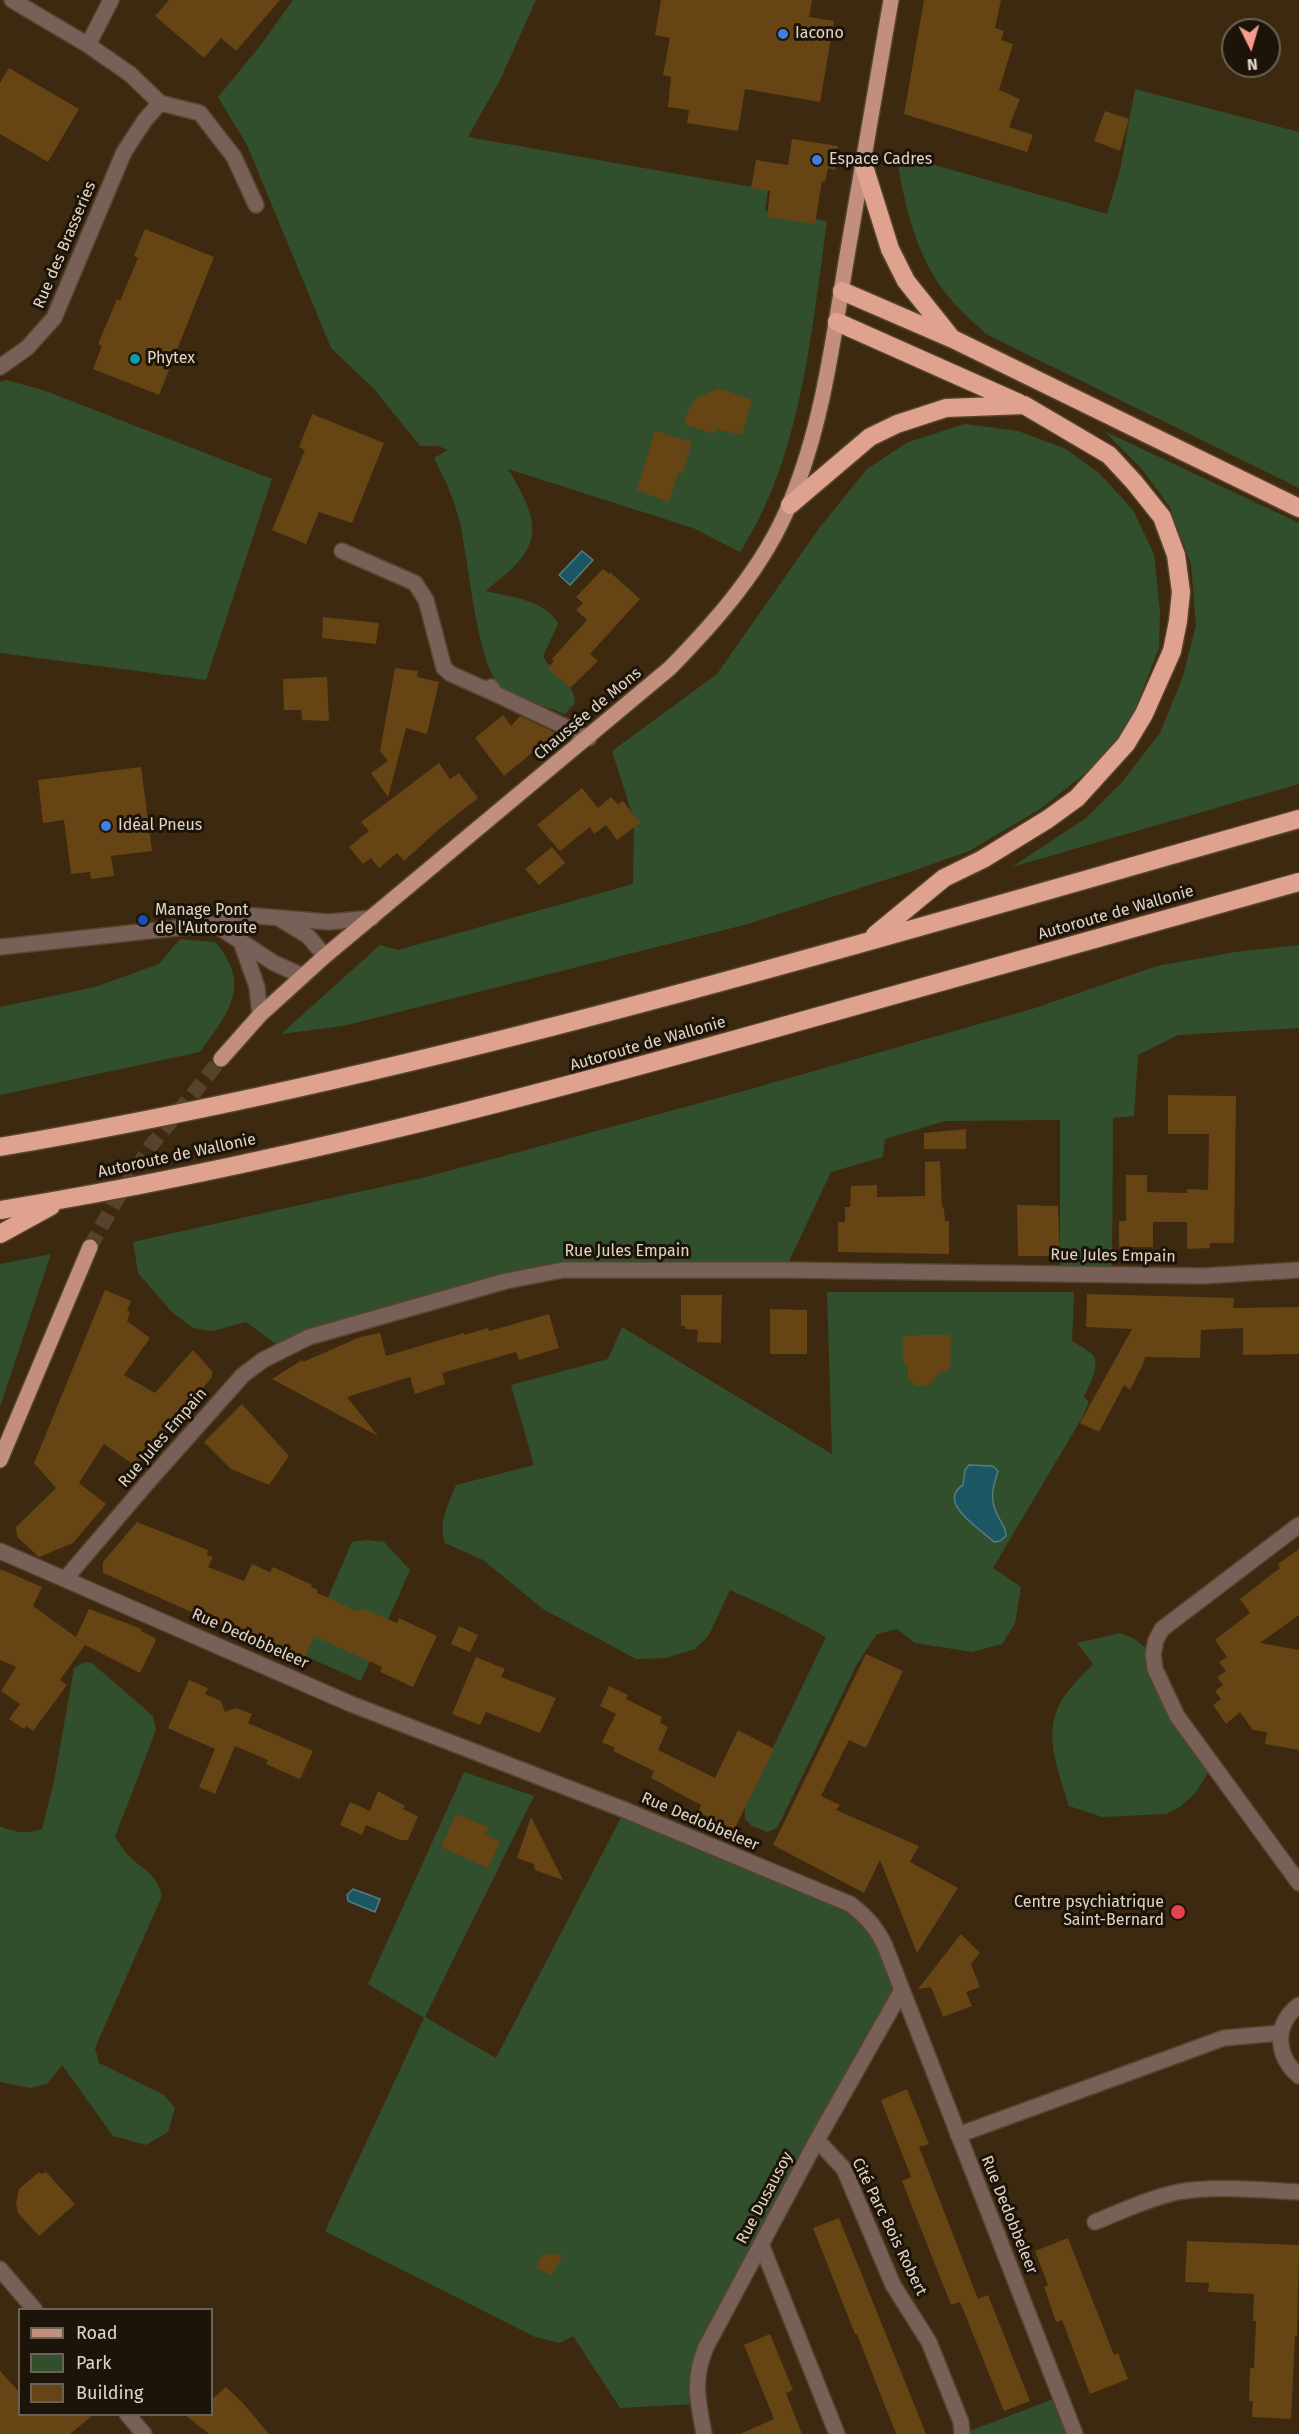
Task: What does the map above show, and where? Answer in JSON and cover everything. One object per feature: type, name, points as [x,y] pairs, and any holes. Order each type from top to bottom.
[{"type":"highway","points":[[863,163],[890,249],[906,281],[953,339]]},
{"type":"highway","points":[[842,291],[953,339],[1299,508]]},
{"type":"highway","points":[[837,322],[1024,405],[1109,455],[1162,517],[1176,555],[1181,592],[1172,651],[1144,714],[1126,744],[1077,798],[983,860],[945,878],[869,940]]},
{"type":"highway","points":[[790,505],[870,437],[897,424],[946,408],[1024,405]]},
{"type":"highway","points":[[0,1147],[72,1135],[320,1083],[527,1033],[1299,819]]},
{"type":"highway","name":"Autoroute de Wallonie","points":[[0,1210],[63,1200],[323,1146],[547,1092],[1299,882]]},
{"type":"highway","points":[[0,1234],[63,1200]]},
{"type":"main road","points":[[863,163],[891,0]]},
{"type":"main road","name":"Chaussée de Mons","points":[[303,976],[670,668],[710,628],[746,580],[790,505],[819,416],[863,163]]},
{"type":"main road","points":[[221,1059],[260,1015],[303,976]]},
{"type":"main road","points":[[0,1460],[90,1247]]},
{"type":"street","points":[[12,0],[88,45],[129,74],[160,103],[200,113],[234,157],[256,205]]},
{"type":"street","points":[[88,45],[111,0]]},
{"type":"street","name":"Rue des Brasseries","points":[[0,367],[27,348],[54,318],[124,152],[145,120],[160,103]]},
{"type":"street","points":[[342,551],[415,584],[426,600],[444,668],[451,674],[589,738]]},
{"type":"street","points":[[484,680],[496,694]]},
{"type":"street","points":[[0,947],[214,924],[245,915],[329,922],[372,918]]},
{"type":"street","points":[[279,918],[308,936],[325,956]]},
{"type":"street","points":[[214,924],[274,963],[303,976]]},
{"type":"street","points":[[240,939],[257,987],[260,1015]]},
{"type":"street","name":"Rue Jules Empain","points":[[66,1578],[243,1375],[263,1360],[309,1337],[506,1281],[563,1270],[785,1270],[1203,1276],[1299,1270]]},
{"type":"street","points":[[1299,1525],[1162,1629],[1155,1640],[1153,1654],[1155,1669],[1177,1716],[1299,1883]]},
{"type":"street","name":"Rue Dedobbeleer","points":[[0,1551],[351,1704],[625,1810],[850,1904],[876,1927],[1075,2434]]},
{"type":"street","name":"Rue Dusausoy","points":[[704,2434],[696,2385],[699,2365],[817,2140],[902,1990]]},
{"type":"street","points":[[1299,2005],[1284,2021],[1280,2033],[1283,2057],[1299,2076]]},
{"type":"street","points":[[958,2135],[1224,2038],[1280,2033]]},
{"type":"street","name":"Cité Parc Bois Robert","points":[[817,2140],[844,2169],[893,2285],[929,2342],[961,2422],[962,2434]]},
{"type":"street","points":[[1095,2222],[1178,2192],[1199,2189],[1299,2192]]},
{"type":"street","points":[[761,2244],[837,2434]]},
{"type":"street","points":[[0,2270],[33,2308]]},
{"type":"street","points":[[128,2416],[144,2434]]},
{"type":"green space","points":[[293,0],[536,0],[501,78],[468,137],[768,190],[765,211],[827,221],[809,349],[790,435],[761,516],[740,552],[693,528],[508,469],[528,508],[532,523],[532,537],[527,550],[518,562],[485,591],[536,604],[545,609],[558,624],[543,656],[571,689],[574,696],[575,703],[565,714],[511,693],[498,683],[491,671],[479,631],[460,523],[449,490],[434,458],[448,450],[438,446],[420,446],[374,389],[331,348],[247,145],[218,97],[260,46]]},
{"type":"green space","points":[[1135,89],[1299,132],[1299,488],[986,334],[940,286],[921,251],[908,213],[896,154],[1107,214],[1120,170]]},
{"type":"green space","points":[[6,380],[43,390],[272,479],[206,680],[0,653],[0,382]]},
{"type":"green space","points":[[965,424],[1018,431],[1064,448],[1099,473],[1133,510],[1154,554],[1160,611],[1159,648],[1130,722],[1092,768],[1040,809],[969,851],[907,873],[744,925],[343,1026],[281,1034],[380,945],[398,950],[633,884],[634,820],[612,751],[717,674],[820,527],[867,469],[908,442]]},
{"type":"green space","points":[[1104,431],[1299,523],[1299,784],[1012,867],[1086,818],[1122,782],[1160,733],[1183,676],[1196,625],[1191,564],[1169,506],[1141,468]]},
{"type":"green space","points":[[180,939],[215,942],[233,972],[232,998],[227,1011],[200,1052],[0,1095],[0,1007],[95,987],[159,964]]},
{"type":"green space","points":[[1299,945],[1299,1028],[1178,1035],[1138,1055],[1134,1116],[1113,1118],[1112,1275],[1060,1273],[1060,1120],[945,1121],[885,1139],[883,1157],[831,1172],[785,1270],[563,1270],[283,1349],[246,1322],[213,1331],[193,1328],[172,1312],[138,1273],[133,1242],[426,1177],[733,1094],[1032,1009],[1157,966],[1236,952]]},
{"type":"green space","points":[[51,1254],[0,1407],[0,1264]]},
{"type":"green space","points":[[827,1292],[1074,1292],[1072,1341],[1093,1355],[1096,1365],[1084,1397],[1089,1402],[1083,1416],[993,1568],[1021,1587],[1015,1624],[1002,1644],[972,1652],[915,1643],[897,1629],[877,1634],[857,1664],[777,1828],[768,1832],[752,1826],[745,1819],[745,1806],[826,1637],[730,1590],[709,1635],[695,1649],[666,1658],[636,1659],[543,1609],[483,1560],[445,1543],[443,1521],[456,1485],[534,1465],[511,1385],[608,1359],[622,1327],[832,1454]]},
{"type":"green space","points":[[366,1540],[384,1542],[410,1570],[361,1681],[303,1655],[352,1542]]},
{"type":"green space","points":[[1121,1633],[1136,1640],[1153,1654],[1203,1751],[1208,1773],[1196,1792],[1180,1807],[1166,1814],[1102,1817],[1069,1806],[1056,1764],[1052,1736],[1058,1708],[1068,1691],[1093,1664],[1077,1643]]},
{"type":"green space","points":[[85,1662],[92,1663],[153,1716],[156,1730],[115,1837],[126,1853],[156,1881],[162,1896],[95,2048],[99,2063],[164,2095],[175,2108],[168,2132],[146,2145],[113,2136],[62,2065],[47,2084],[30,2088],[0,2082],[0,1826],[21,1832],[42,1829],[54,1781],[74,1668]]},
{"type":"green space","points":[[464,1772],[534,1796],[425,2017],[496,2058],[625,1810],[863,1914],[902,1990],[706,2347],[698,2404],[620,2408],[573,2336],[560,2343],[535,2337],[325,2231],[424,2018],[368,1984]]},
{"type":"green space","points":[[1061,2396],[1075,2434],[962,2434]]},
{"type":"water","points":[[582,551],[593,560],[570,585],[559,575]]},
{"type":"water","points":[[969,1465],[993,1466],[998,1471],[992,1498],[1006,1533],[1000,1541],[994,1542],[971,1523],[957,1507],[954,1499],[956,1492],[963,1485],[965,1470]]},
{"type":"water","points":[[353,1889],[380,1899],[375,1912],[348,1901],[347,1895]]},
{"type":"building","points":[[169,0],[280,0],[236,51],[221,38],[204,58],[155,16]]},
{"type":"building","points":[[661,0],[812,0],[809,17],[834,21],[820,102],[745,89],[738,131],[687,123],[689,110],[668,107],[671,77],[663,75],[670,38],[655,35]]},
{"type":"building","points":[[924,0],[1001,0],[995,28],[1004,31],[1001,40],[1013,44],[999,90],[1020,99],[1009,127],[1033,135],[1027,152],[904,114]]},
{"type":"building","points":[[9,68],[79,109],[48,162],[0,134],[0,83]]},
{"type":"building","points":[[1105,111],[1129,119],[1120,151],[1094,141]]},
{"type":"building","points":[[792,139],[838,146],[835,170],[828,168],[825,182],[822,181],[815,224],[767,217],[770,191],[751,188],[756,160],[788,165]]},
{"type":"building","points":[[145,229],[214,257],[159,395],[93,369],[102,346],[98,344],[117,299],[120,301],[138,258],[134,256]]},
{"type":"building","points":[[719,388],[752,400],[742,435],[715,429],[714,434],[684,424],[688,411],[697,398]]},
{"type":"building","points":[[312,414],[384,443],[352,523],[319,512],[306,544],[272,530],[305,450],[299,447]]},
{"type":"building","points":[[655,431],[692,442],[682,474],[678,473],[669,502],[637,490]]},
{"type":"building","points":[[603,569],[609,574],[610,572],[640,599],[590,654],[598,661],[570,688],[548,668],[554,661],[552,659],[587,620],[576,610],[583,603],[576,597]]},
{"type":"building","points":[[323,617],[379,623],[376,644],[322,638]]},
{"type":"building","points":[[395,668],[418,671],[417,677],[439,682],[427,734],[406,728],[388,797],[371,773],[388,761],[380,751]]},
{"type":"building","points":[[327,677],[329,721],[302,720],[301,710],[284,710],[283,679]]},
{"type":"building","points":[[503,715],[511,726],[520,716],[556,733],[504,776],[475,738]]},
{"type":"building","points":[[439,763],[450,779],[459,773],[478,798],[404,861],[397,853],[379,868],[371,858],[363,864],[349,847],[369,831],[361,822]]},
{"type":"building","name":"Idéal Pneus","points":[[141,767],[152,851],[111,856],[114,876],[91,879],[90,872],[71,874],[64,820],[43,823],[38,780]]},
{"type":"building","points":[[582,788],[598,808],[611,797],[618,804],[623,801],[640,823],[617,840],[606,825],[594,834],[590,827],[560,851],[537,825]]},
{"type":"building","points":[[552,847],[565,863],[539,885],[525,869]]},
{"type":"building","points":[[1168,1095],[1236,1096],[1234,1243],[1210,1243],[1210,1248],[1187,1249],[1187,1222],[1153,1222],[1153,1247],[1119,1247],[1119,1221],[1126,1221],[1126,1175],[1147,1175],[1147,1192],[1187,1193],[1187,1189],[1208,1190],[1209,1134],[1168,1134]]},
{"type":"building","points":[[966,1129],[966,1149],[924,1149],[924,1133]]},
{"type":"building","points":[[940,1161],[942,1206],[945,1221],[949,1221],[949,1254],[838,1252],[838,1222],[845,1222],[845,1207],[850,1207],[851,1186],[877,1185],[877,1197],[925,1196],[925,1162]]},
{"type":"building","points":[[1017,1205],[1058,1206],[1060,1256],[1018,1256]]},
{"type":"building","points":[[105,1290],[131,1301],[127,1311],[130,1312],[127,1321],[150,1338],[124,1375],[155,1393],[193,1350],[212,1371],[212,1377],[137,1467],[104,1444],[79,1483],[106,1504],[73,1543],[39,1557],[17,1537],[16,1527],[56,1488],[34,1463]]},
{"type":"building","points":[[1087,1294],[1234,1298],[1233,1308],[1299,1307],[1299,1354],[1243,1355],[1243,1328],[1201,1330],[1200,1358],[1145,1357],[1130,1390],[1124,1385],[1099,1432],[1080,1423],[1132,1329],[1086,1327]]},
{"type":"building","points":[[681,1295],[722,1295],[721,1343],[697,1342],[698,1330],[685,1329],[685,1326],[681,1326]]},
{"type":"building","points":[[770,1309],[807,1310],[807,1354],[770,1354]]},
{"type":"building","points":[[549,1314],[559,1348],[519,1360],[516,1352],[442,1373],[445,1384],[415,1394],[410,1377],[347,1397],[378,1436],[272,1379],[302,1360],[303,1362],[360,1337],[380,1333],[386,1356],[464,1333],[464,1335],[488,1328],[489,1331]]},
{"type":"building","points":[[951,1335],[950,1371],[941,1371],[928,1386],[916,1386],[908,1378],[908,1365],[904,1364],[903,1336]]},
{"type":"building","points":[[242,1404],[289,1456],[269,1485],[231,1469],[204,1442]]},
{"type":"building","points":[[137,1522],[208,1550],[207,1555],[213,1557],[208,1567],[244,1581],[252,1564],[270,1572],[273,1567],[312,1585],[311,1587],[318,1590],[317,1593],[359,1612],[361,1608],[397,1623],[399,1618],[437,1636],[413,1687],[380,1672],[382,1667],[314,1636],[303,1661],[103,1573],[103,1562]]},
{"type":"building","points":[[1299,1549],[1299,1615],[1260,1643],[1299,1650],[1299,1750],[1265,1744],[1267,1732],[1253,1730],[1240,1712],[1226,1724],[1213,1705],[1221,1699],[1215,1691],[1223,1685],[1217,1677],[1226,1671],[1219,1662],[1227,1657],[1215,1640],[1250,1613],[1240,1599],[1280,1568],[1278,1564]]},
{"type":"building","points":[[0,1569],[42,1587],[33,1606],[76,1637],[89,1609],[142,1629],[141,1631],[155,1638],[140,1673],[85,1645],[60,1680],[67,1685],[33,1731],[26,1726],[24,1729],[9,1719],[20,1704],[1,1691],[16,1667],[0,1660]]},
{"type":"building","points":[[459,1626],[478,1635],[470,1652],[451,1644]]},
{"type":"building","points":[[866,1654],[903,1671],[866,1748],[849,1740],[821,1796],[840,1805],[836,1810],[919,1846],[910,1862],[958,1888],[917,1953],[880,1860],[864,1893],[773,1845]]},
{"type":"building","points":[[476,1657],[505,1669],[501,1677],[556,1698],[540,1733],[486,1712],[480,1725],[452,1714]]},
{"type":"building","points":[[189,1680],[208,1688],[205,1694],[221,1701],[225,1712],[236,1708],[252,1714],[248,1723],[313,1751],[300,1779],[266,1764],[268,1760],[235,1746],[215,1794],[199,1787],[215,1749],[168,1728]]},
{"type":"building","points":[[609,1686],[628,1695],[626,1699],[662,1717],[660,1723],[668,1727],[658,1750],[715,1778],[738,1730],[774,1749],[734,1830],[698,1812],[701,1805],[651,1778],[654,1771],[613,1751],[615,1748],[602,1742],[616,1714],[600,1706]]},
{"type":"building","points":[[378,1791],[405,1806],[403,1809],[418,1816],[408,1840],[400,1840],[366,1825],[362,1835],[340,1825],[350,1802],[370,1811]]},
{"type":"building","points":[[456,1814],[488,1827],[485,1834],[500,1841],[488,1868],[441,1847]]},
{"type":"building","points":[[531,1817],[563,1880],[535,1870],[534,1864],[517,1858]]},
{"type":"building","points":[[961,1934],[980,1953],[971,1964],[980,1987],[966,1992],[972,2006],[943,2017],[931,1987],[918,1989]]},
{"type":"building","points":[[907,2089],[929,2144],[919,2147],[978,2299],[988,2295],[1030,2401],[1004,2411],[960,2302],[951,2305],[902,2181],[911,2177],[881,2100]]},
{"type":"building","points":[[39,2172],[41,2174],[46,2172],[75,2204],[39,2236],[18,2213],[16,2203],[19,2189]]},
{"type":"building","points":[[839,2218],[926,2434],[896,2434],[857,2334],[855,2334],[813,2228]]},
{"type":"building","points":[[1068,2238],[1114,2355],[1118,2353],[1128,2379],[1090,2394],[1062,2320],[1056,2322],[1044,2287],[1048,2285],[1035,2251]]},
{"type":"building","points":[[1187,2241],[1299,2245],[1297,2337],[1295,2336],[1291,2419],[1252,2417],[1253,2401],[1249,2401],[1250,2368],[1254,2368],[1256,2321],[1253,2321],[1254,2294],[1208,2292],[1209,2283],[1185,2282]]},
{"type":"building","points":[[542,2254],[563,2255],[551,2275],[536,2268]]},
{"type":"building","points":[[770,2334],[793,2390],[786,2393],[802,2434],[740,2434],[774,2419],[744,2345]]},
{"type":"building","points":[[0,2371],[18,2391],[18,2416],[92,2416],[70,2434],[0,2434]]},
{"type":"building","points":[[226,2387],[269,2434],[209,2434],[186,2416],[213,2416],[213,2398]]},
{"type":"tunnel","points":[[90,1247],[150,1147],[221,1059]]},
{"type":"place","name":"Iacono","points":[[783,34]]},
{"type":"place","name":"Espace Cadres","points":[[817,160]]},
{"type":"place","name":"Phytex","points":[[135,359]]},
{"type":"place","name":"Idéal Pneus","points":[[106,826]]},
{"type":"place","name":"Manage Pont de l'Autoroute","points":[[143,920]]},
{"type":"place","name":"Centre psychiatrique Saint-Bernard","points":[[1178,1912]]}]
